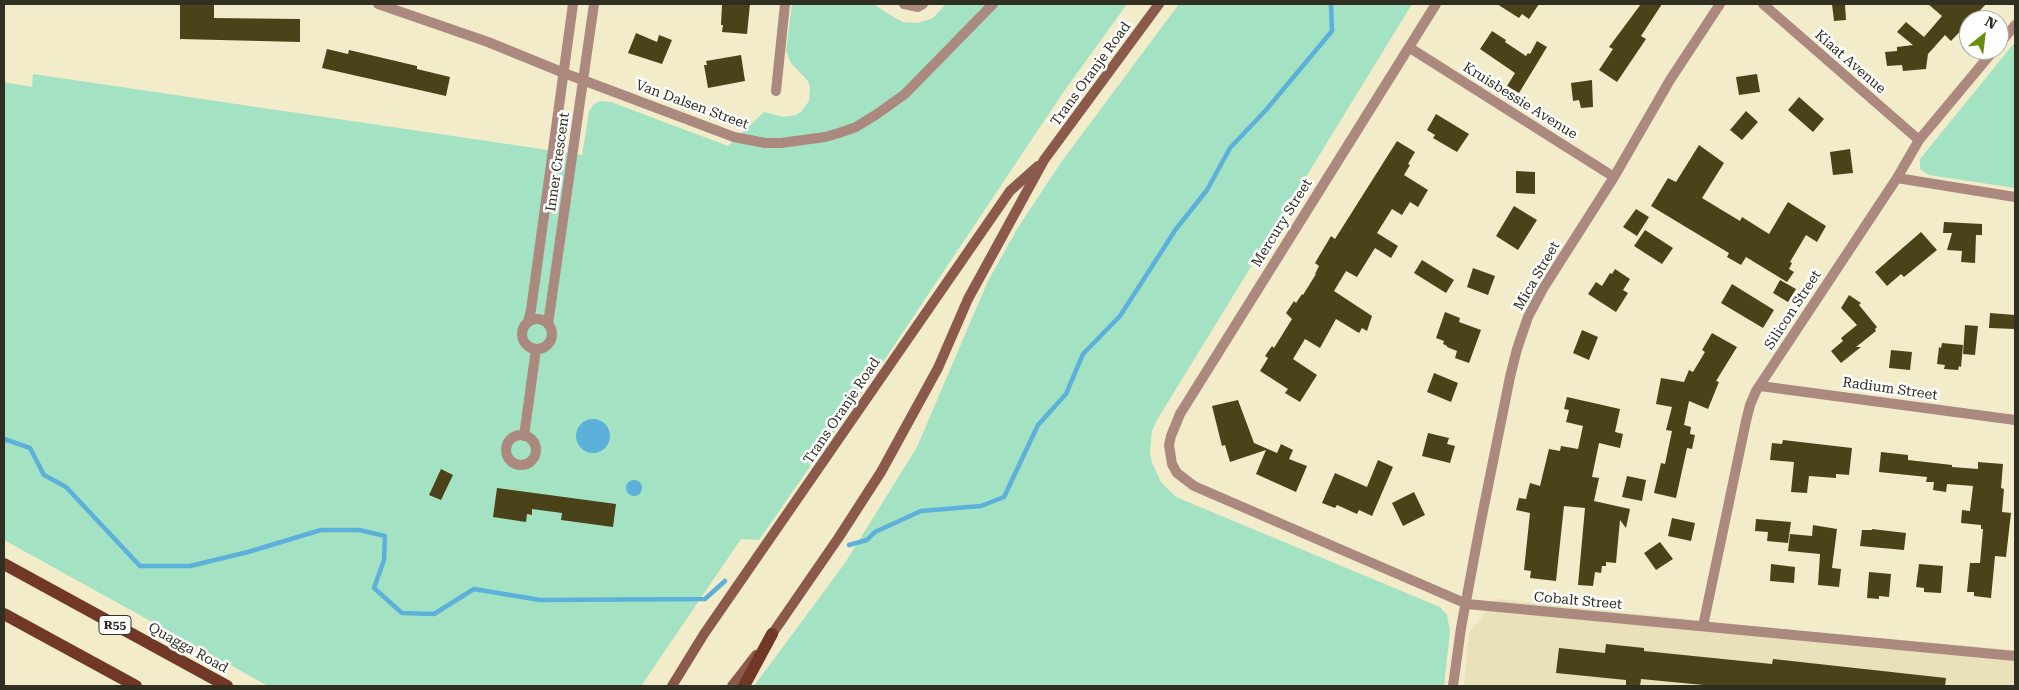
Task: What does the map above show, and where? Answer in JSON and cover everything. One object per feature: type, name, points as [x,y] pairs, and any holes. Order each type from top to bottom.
[{"type":"main road","name":"Trans Oranje Road","points":[[732,686],[772,634],[834,545],[881,472],[938,368],[968,300],[1044,160],[1159,4]]},
{"type":"main road","name":"Trans Oranje Road","points":[[672,686],[704,634],[1010,191],[1044,160]]},
{"type":"main road","name":"Quagga Road","points":[[4,564],[227,686]]},
{"type":"main road","points":[[4,614],[136,686]]},
{"type":"main road","points":[[744,686],[772,634]]},
{"type":"street","name":"Van Dalsen Street","points":[[378,4],[401,8],[564,73],[734,137],[765,143],[781,143],[825,137],[856,127],[905,94],[993,4]]},
{"type":"street","name":"Inner Crescent","points":[[528,322],[573,4]]},
{"type":"street","name":"Inner Crescent","points":[[548,324],[594,4]]},
{"type":"street","points":[[776,91],[785,4]]},
{"type":"street","points":[[904,4],[911,6],[923,4]]},
{"type":"street","name":"Mercury Street","points":[[1172,464],[1168,446],[1172,431],[1180,414],[1436,4]]},
{"type":"street","name":"Mica Street","points":[[1453,686],[1461,628],[1480,526],[1517,348],[1528,317],[1544,287],[1614,177],[1670,80],[1720,4]]},
{"type":"street","name":"Kiaat Avenue","points":[[1763,4],[1918,140]]},
{"type":"street","name":"Kruisbessie Avenue","points":[[1410,48],[1614,177]]},
{"type":"street","name":"Silicon Street","points":[[1703,626],[1750,405],[1760,386],[1897,178],[1918,140],[1986,60]]},
{"type":"street","points":[[1897,178],[2015,197]]},
{"type":"street","points":[[539,320],[548,324],[552,334],[549,343],[541,349],[527,346],[522,337],[523,328],[528,322],[539,320]]},
{"type":"street","points":[[524,436],[536,349]]},
{"type":"street","name":"Radium Street","points":[[1760,386],[2015,420]]},
{"type":"street","name":"Cobalt Street","points":[[1172,464],[1177,473],[1194,486],[1466,604],[2015,656]]},
{"type":"shaded area","points":[[1496,599],[1801,631],[2015,650],[2015,686],[1464,686],[1469,633]]},
{"type":"green space","points":[[792,4],[873,4],[903,22],[918,23],[933,18],[946,4],[1127,4],[1062,94],[885,359],[759,540],[741,539],[641,686],[268,686],[4,540],[4,82],[32,87],[33,74],[582,155],[589,112],[593,105],[600,101],[611,102],[728,146],[764,112],[783,117],[796,115],[801,112],[809,101],[810,88],[808,81],[791,63],[786,51]]},
{"type":"green space","points":[[1179,4],[1412,4],[1157,420],[1152,431],[1150,453],[1152,463],[1161,482],[1176,497],[1440,607],[1447,615],[1450,631],[1444,686],[754,686],[845,563],[917,447],[988,281],[1017,229],[1062,161]]},
{"type":"green space","points":[[2015,42],[2015,188],[1929,175],[1920,169],[1920,159],[2000,60],[2009,60],[2009,49]]},
{"type":"water","points":[[593,419],[605,424],[610,436],[605,448],[593,453],[581,448],[576,436],[581,424]]},
{"type":"water","points":[[631,480],[637,480],[642,485],[640,494],[631,496],[626,491],[626,485]]},
{"type":"building","points":[[180,4],[214,4],[214,18],[300,19],[300,42],[180,39]]},
{"type":"building","points":[[722,4],[750,4],[747,34],[722,32]]},
{"type":"building","points":[[1497,4],[1539,4],[1529,19],[1522,14],[1519,18]]},
{"type":"building","points":[[1641,4],[1662,4],[1641,36],[1646,39],[1617,82],[1599,70],[1613,49],[1609,47]]},
{"type":"building","points":[[1832,4],[1845,4],[1846,20],[1834,21]]},
{"type":"building","points":[[1928,4],[1986,4],[1980,10],[1959,10],[1959,33],[1951,41],[1945,35],[1928,54],[1926,69],[1903,71],[1902,65],[1887,66],[1885,52],[1897,51],[1897,47],[1913,45],[1897,32],[1906,22],[1924,37],[1942,16]]},
{"type":"building","points":[[1492,31],[1526,56],[1528,53],[1530,54],[1537,41],[1547,47],[1519,93],[1507,86],[1515,73],[1480,49]]},
{"type":"building","points":[[636,33],[657,42],[659,35],[672,40],[662,64],[628,53]]},
{"type":"building","points":[[327,49],[348,54],[349,50],[417,66],[417,69],[450,77],[446,96],[322,68]]},
{"type":"building","points":[[741,55],[745,81],[708,88],[704,65],[707,65],[706,61]]},
{"type":"building","points":[[1757,74],[1760,92],[1739,95],[1736,77]]},
{"type":"building","points":[[1592,80],[1593,107],[1581,108],[1579,100],[1573,101],[1571,83]]},
{"type":"building","points":[[1799,97],[1824,119],[1813,132],[1788,110]]},
{"type":"building","points":[[1746,111],[1758,122],[1742,140],[1730,130]]},
{"type":"building","points":[[1436,114],[1469,134],[1457,152],[1433,138],[1435,135],[1427,130]]},
{"type":"building","points":[[1397,141],[1415,152],[1404,175],[1428,190],[1418,207],[1410,202],[1402,215],[1392,209],[1377,233],[1398,246],[1391,258],[1375,248],[1357,277],[1346,271],[1334,291],[1372,316],[1367,331],[1362,328],[1359,333],[1336,319],[1320,348],[1305,339],[1293,359],[1317,375],[1300,402],[1285,393],[1288,389],[1260,371],[1268,358],[1265,356],[1272,346],[1274,348],[1292,319],[1286,313],[1294,301],[1296,303],[1303,295],[1316,274],[1319,266],[1315,263],[1331,236],[1335,239]]},
{"type":"building","points":[[1699,145],[1724,163],[1702,198],[1740,221],[1742,217],[1769,234],[1788,202],[1826,226],[1817,242],[1806,235],[1790,262],[1792,263],[1789,269],[1794,272],[1787,282],[1746,257],[1741,265],[1727,257],[1729,253],[1651,206],[1668,178],[1676,182]]},
{"type":"building","points":[[1850,149],[1853,173],[1833,175],[1830,152]]},
{"type":"building","points":[[1516,171],[1535,172],[1535,194],[1516,193]]},
{"type":"building","points":[[1514,206],[1537,220],[1518,250],[1496,236]]},
{"type":"building","points":[[1636,209],[1649,217],[1637,236],[1623,227]]},
{"type":"building","points":[[1944,222],[1982,224],[1982,235],[1976,235],[1975,263],[1961,262],[1962,251],[1947,250],[1952,233],[1943,233]]},
{"type":"building","points":[[1645,230],[1673,248],[1662,264],[1634,246]]},
{"type":"building","points":[[1921,232],[1937,250],[1904,277],[1901,274],[1887,286],[1875,272]]},
{"type":"building","points":[[1422,260],[1454,280],[1446,293],[1414,273]]},
{"type":"building","points":[[1473,268],[1495,276],[1488,295],[1467,287]]},
{"type":"building","points":[[1615,269],[1630,279],[1623,290],[1628,293],[1616,312],[1588,294],[1596,282],[1602,286],[1610,273],[1612,274]]},
{"type":"building","points":[[1780,280],[1796,289],[1788,302],[1773,293]]},
{"type":"building","points":[[1732,284],[1774,310],[1763,328],[1721,303]]},
{"type":"building","points":[[1849,295],[1861,303],[1859,305],[1877,327],[1876,331],[1856,347],[1861,347],[1841,363],[1831,351],[1843,341],[1841,338],[1857,325],[1841,308]]},
{"type":"building","points":[[1445,312],[1460,318],[1459,322],[1481,330],[1469,363],[1455,358],[1457,351],[1447,347],[1443,344],[1444,341],[1436,338]]},
{"type":"building","points":[[1990,313],[2015,315],[2015,329],[1989,328]]},
{"type":"building","points":[[1965,325],[1978,326],[1975,355],[1963,354]]},
{"type":"building","points":[[1582,330],[1598,337],[1589,360],[1573,353]]},
{"type":"building","points":[[1712,333],[1737,347],[1716,381],[1719,382],[1708,409],[1689,401],[1684,425],[1691,427],[1690,434],[1695,435],[1692,449],[1687,448],[1676,498],[1654,493],[1661,463],[1665,464],[1672,431],[1666,430],[1672,407],[1656,404],[1661,378],[1684,382],[1689,370],[1693,372],[1705,352],[1702,350]]},
{"type":"building","points":[[1942,343],[1963,345],[1961,367],[1959,366],[1958,370],[1944,369],[1945,365],[1937,364],[1939,347],[1941,348]]},
{"type":"building","points":[[1891,350],[1912,352],[1910,370],[1889,368]]},
{"type":"building","points":[[1434,373],[1458,383],[1451,402],[1427,392]]},
{"type":"building","points":[[1567,397],[1620,409],[1615,432],[1623,434],[1620,448],[1599,443],[1592,477],[1599,478],[1594,501],[1630,509],[1626,528],[1620,520],[1616,563],[1606,562],[1606,566],[1602,566],[1601,573],[1595,572],[1593,586],[1578,585],[1585,508],[1564,506],[1556,581],[1530,578],[1531,571],[1524,570],[1530,513],[1516,510],[1519,498],[1526,499],[1530,483],[1540,486],[1549,449],[1560,451],[1561,446],[1578,449],[1583,426],[1566,422],[1569,410],[1564,409]]},
{"type":"building","points":[[1238,400],[1254,443],[1277,453],[1281,444],[1293,450],[1289,459],[1307,466],[1296,492],[1256,474],[1266,450],[1230,462],[1225,445],[1222,446],[1212,406]]},
{"type":"building","points":[[1428,433],[1449,438],[1447,444],[1455,446],[1450,463],[1422,456]]},
{"type":"building","points":[[1783,440],[1852,448],[1849,475],[1836,474],[1836,478],[1809,476],[1807,493],[1791,492],[1794,462],[1770,460],[1772,443],[1782,444]]},
{"type":"building","points":[[1881,452],[1908,455],[1908,460],[1952,465],[1952,467],[1978,469],[1978,462],[2003,464],[2001,488],[2004,489],[2002,512],[2011,513],[2006,557],[1995,556],[1991,598],[1974,596],[1974,592],[1967,592],[1970,563],[1980,563],[1983,529],[1981,529],[1981,525],[1961,523],[1962,510],[1970,511],[1973,486],[1947,484],[1946,492],[1933,490],[1934,482],[1926,482],[1927,477],[1879,472]]},
{"type":"building","points":[[1378,460],[1393,467],[1372,516],[1359,510],[1357,514],[1337,505],[1335,508],[1322,503],[1335,473],[1367,487]]},
{"type":"building","points":[[441,469],[453,475],[441,500],[429,495]]},
{"type":"building","points":[[1627,476],[1646,480],[1642,501],[1622,497]]},
{"type":"building","points":[[497,488],[616,504],[613,527],[561,520],[562,513],[532,509],[532,515],[527,514],[526,522],[493,517]]},
{"type":"building","points":[[1414,492],[1425,515],[1403,526],[1392,503]]},
{"type":"building","points":[[1672,518],[1695,523],[1691,541],[1668,536]]},
{"type":"building","points":[[1756,519],[1791,522],[1788,543],[1767,541],[1768,532],[1755,531]]},
{"type":"building","points":[[1813,525],[1837,529],[1832,568],[1841,569],[1839,587],[1818,585],[1820,554],[1788,551],[1790,534],[1812,536]]},
{"type":"building","points":[[1872,529],[1906,533],[1904,550],[1860,546],[1862,530]]},
{"type":"building","points":[[1660,542],[1673,559],[1656,570],[1644,553]]},
{"type":"building","points":[[1771,564],[1795,567],[1794,583],[1770,581]]},
{"type":"building","points":[[1919,564],[1943,566],[1941,593],[1924,592],[1924,588],[1916,587]]},
{"type":"building","points":[[1869,572],[1891,574],[1889,597],[1879,596],[1879,599],[1867,598]]},
{"type":"building","points":[[1606,644],[1644,648],[1644,651],[1772,664],[1773,659],[1946,678],[1945,686],[1714,686],[1641,679],[1640,686],[1626,686],[1626,680],[1556,673],[1559,648],[1605,653]]},
{"type":"waterway","points":[[849,545],[867,540],[875,532],[921,511],[981,506],[1004,497],[1038,425],[1066,394],[1083,354],[1120,316],[1176,229],[1207,190],[1230,148],[1266,110],[1332,31],[1331,4]]},
{"type":"waterway","points":[[4,439],[30,448],[44,475],[66,487],[140,566],[190,566],[248,552],[321,530],[359,530],[385,536],[384,560],[374,588],[402,613],[434,614],[474,589],[540,600],[705,599],[725,581]]}]
